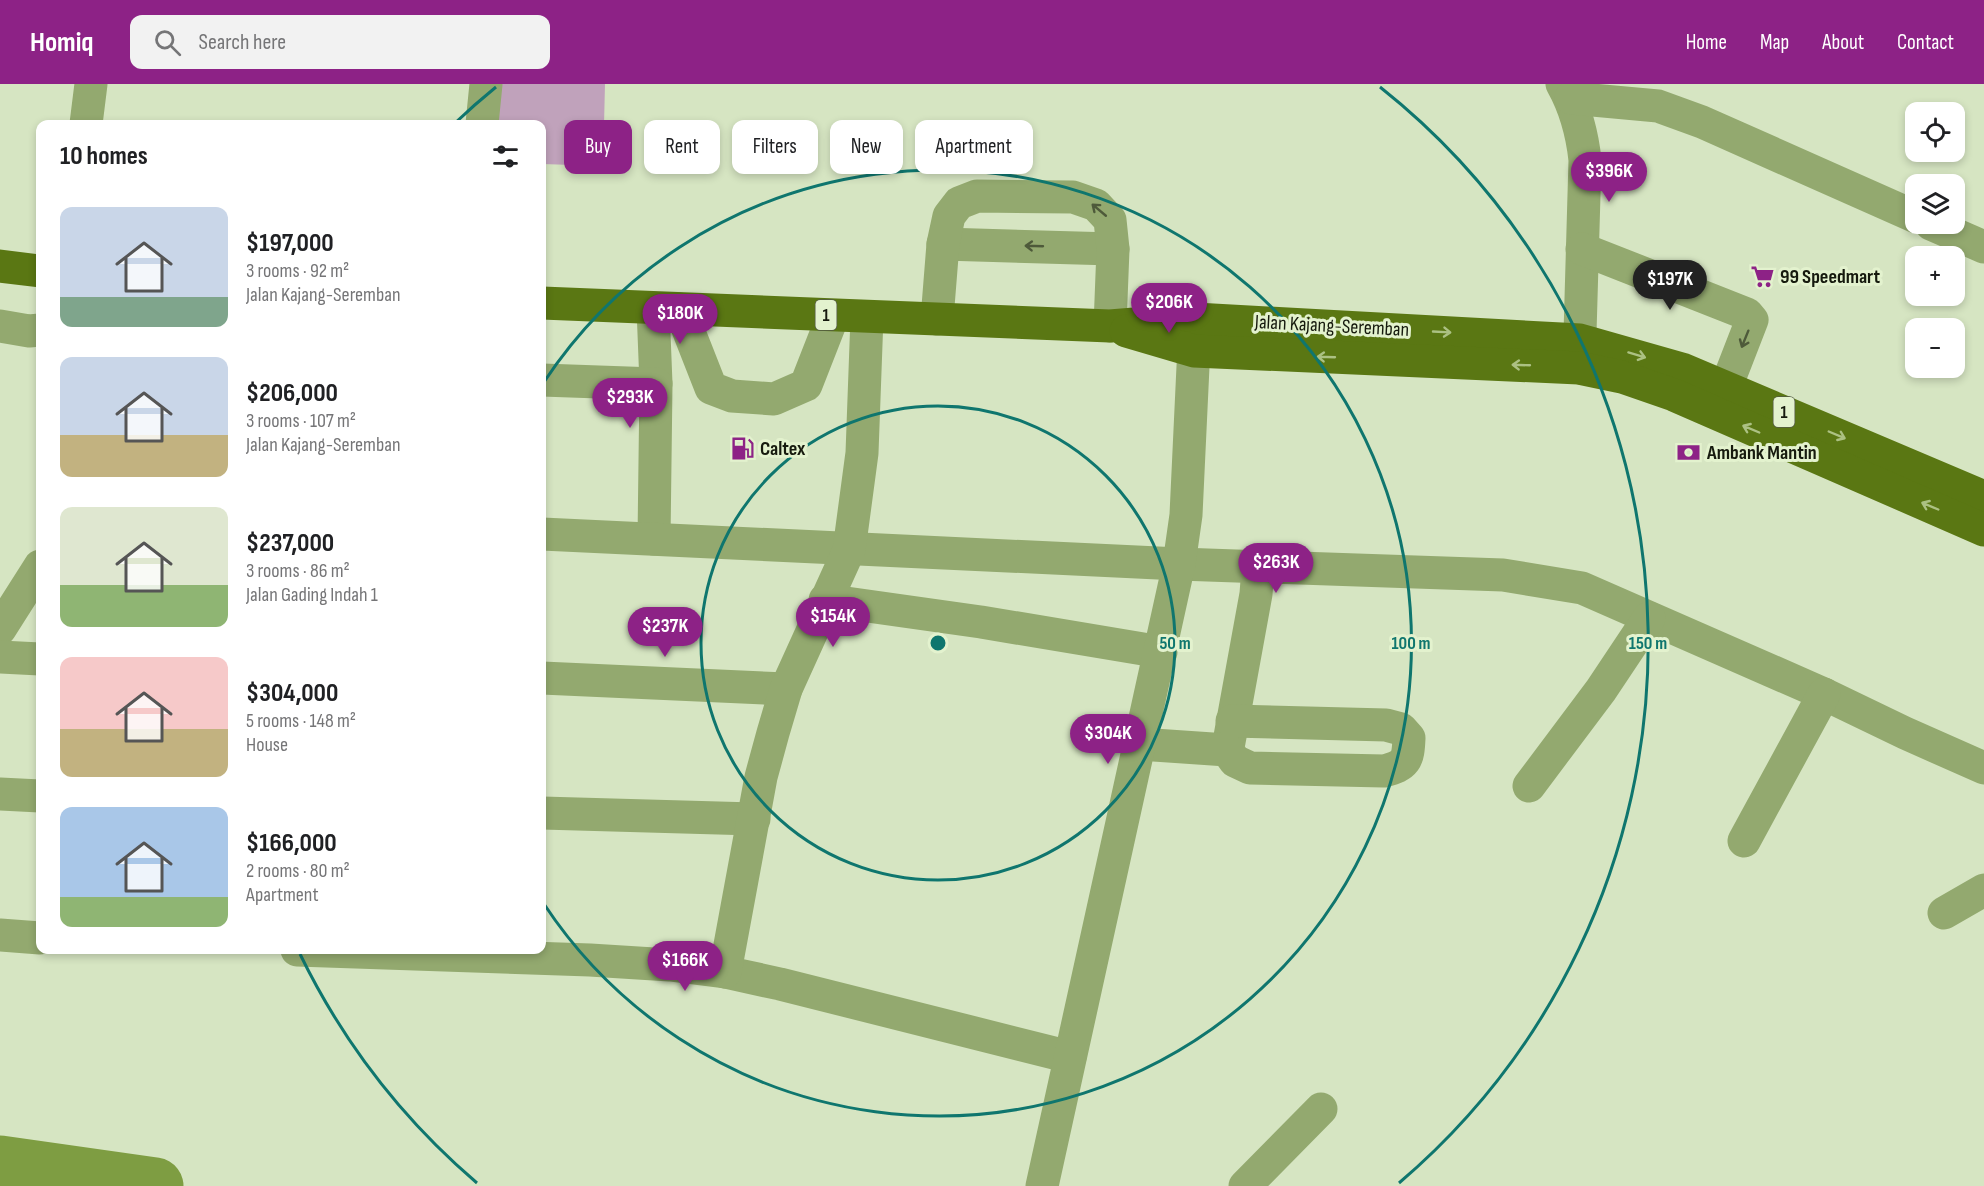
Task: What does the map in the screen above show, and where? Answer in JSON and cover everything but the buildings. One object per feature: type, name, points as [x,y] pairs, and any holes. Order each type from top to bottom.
[{"type":"main road","points":[[0,266],[36,271]]},
{"type":"main road","name":"Jalan Kajang-Seremban","points":[[546,303],[1110,326],[1195,319],[1579,354],[1682,369],[1984,497]]},
{"type":"main road","points":[[1110,326],[1194,351],[1579,354],[1622,377],[1674,395],[1984,530]]},
{"type":"street","points":[[86,120],[91,84]]},
{"type":"street","points":[[482,120],[486,84]]},
{"type":"street","points":[[1566,91],[1658,106],[1702,122],[1905,212]]},
{"type":"street","points":[[1566,91],[1581,128],[1585,160],[1579,354]]},
{"type":"street","points":[[937,319],[943,244],[949,216],[959,203],[977,196],[1073,197],[1096,205],[1110,220],[1113,249],[1110,326]]},
{"type":"street","points":[[1954,234],[1984,247]]},
{"type":"street","points":[[943,244],[1113,249]]},
{"type":"street","points":[[1582,249],[1747,314],[1752,320],[1726,387]]},
{"type":"street","points":[[666,309],[711,388],[732,396],[774,399],[806,385],[833,316]]},
{"type":"street","points":[[654,539],[656,384],[666,309]]},
{"type":"street","points":[[725,972],[761,777],[786,689],[849,550],[862,453],[867,317]]},
{"type":"street","points":[[1048,1183],[1070,1057],[1179,564],[1186,515],[1195,319]]},
{"type":"street","points":[[0,326],[36,330]]},
{"type":"street","points":[[546,380],[656,384]]},
{"type":"street","points":[[546,534],[849,550],[1503,575],[1582,588],[1824,694],[1984,768]]},
{"type":"street","points":[[1139,744],[1230,736],[1256,594],[1258,567]]},
{"type":"street","points":[[2,620],[36,572]]},
{"type":"street","points":[[825,600],[981,622],[1161,652]]},
{"type":"street","points":[[1530,786],[1649,618]]},
{"type":"street","points":[[0,657],[36,659]]},
{"type":"street","points":[[546,678],[786,689]]},
{"type":"street","points":[[1744,841],[1824,694]]},
{"type":"street","points":[[0,794],[36,796]]},
{"type":"street","points":[[546,813],[754,819]]},
{"type":"street","points":[[1944,913],[1984,890]]},
{"type":"street","points":[[0,935],[36,938]]},
{"type":"street","points":[[414,954],[590,960],[670,965],[725,972],[1070,1057]]},
{"type":"street","points":[[1245,1186],[1321,1109]]},
{"type":"waterway","points":[[0,1164],[155,1186]]},
{"type":"place","name":"99 Speedmart","points":[[1762,277]]},
{"type":"place","name":"Caltex","points":[[742,449]]},
{"type":"place","name":"Ambank Mantin","points":[[1689,453]]}]
